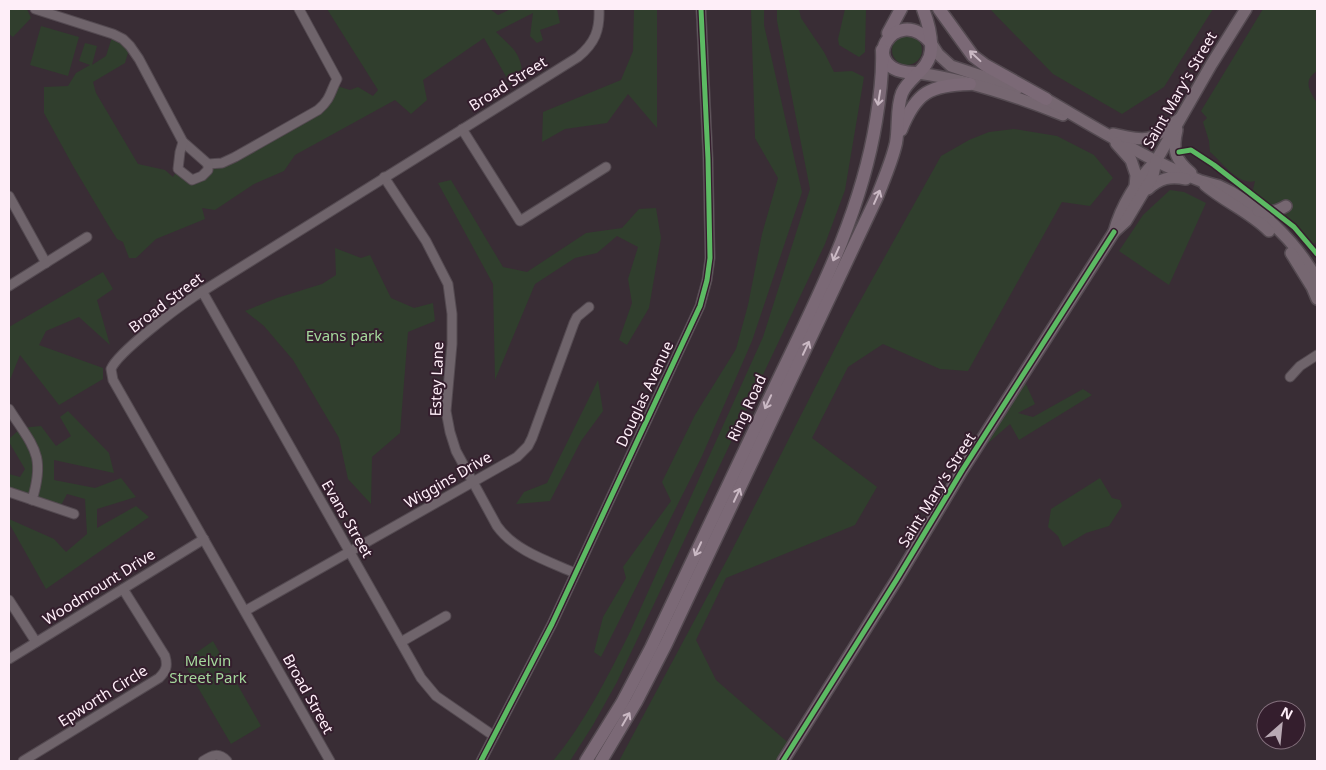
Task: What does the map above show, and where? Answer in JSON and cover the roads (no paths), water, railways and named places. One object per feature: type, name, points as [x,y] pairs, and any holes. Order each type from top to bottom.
[{"type":"highway","points":[[901,9],[882,50],[886,63],[893,69],[904,73],[918,73],[930,57],[930,26],[923,9]]},
{"type":"highway","points":[[939,9],[973,56],[1046,99]]},
{"type":"highway","points":[[887,36],[893,30],[907,27],[922,32],[931,43]]},
{"type":"highway","name":"Ring Road","points":[[586,761],[622,703],[651,648],[814,305],[841,243],[863,182],[869,158],[881,90],[882,50]]},
{"type":"highway","name":"Ring Road","points":[[601,761],[636,702],[670,635],[877,197],[887,174],[896,142],[901,95],[908,83],[918,73]]},
{"type":"highway","points":[[896,142],[907,114],[926,92],[940,87],[970,84]]},
{"type":"main road","name":"Saint Mary's Street","points":[[783,761],[1114,232],[1118,216],[1138,191],[1145,171],[1156,161],[1179,119],[1246,9]]},
{"type":"main road","points":[[931,43],[938,54],[951,66],[1046,99],[1156,161],[1200,181],[1220,187],[1258,211],[1280,232],[1295,247],[1317,280]]},
{"type":"main road","points":[[918,73],[950,78],[1014,96],[1098,130],[1143,140],[1157,136],[1179,119]]},
{"type":"main road","points":[[1179,119],[1174,142],[1175,155],[1183,166],[1218,195],[1246,212],[1278,239],[1302,270],[1317,299]]},
{"type":"main road","points":[[1098,130],[1120,147],[1131,160],[1136,174],[1138,191],[1170,177],[1200,181]]},
{"type":"main road","points":[[1258,211],[1275,212],[1286,206],[1280,216],[1280,232]]},
{"type":"street","points":[[35,9],[113,34],[123,39],[139,59],[183,142],[208,164],[222,163],[235,157],[326,104],[337,79],[300,9]]},
{"type":"street","name":"Broad Street","points":[[330,761],[113,380],[111,369],[117,360],[142,338],[202,291],[586,50],[597,34],[599,25],[598,9]]},
{"type":"street","name":"Douglas Avenue","points":[[481,761],[552,624],[700,306],[707,280],[710,258],[701,9]]},
{"type":"street","points":[[462,129],[520,221],[606,167]]},
{"type":"street","points":[[183,142],[178,170],[183,175],[192,180],[202,176],[208,170],[208,164]]},
{"type":"street","name":"Estey Lane","points":[[384,177],[426,241],[448,284],[452,314],[452,344],[446,411],[456,451],[496,526],[510,541],[575,573]]},
{"type":"street","points":[[9,196],[46,263]]},
{"type":"street","points":[[9,286],[87,237]]},
{"type":"street","name":"Evans Street","points":[[202,291],[421,678],[436,696],[494,736]]},
{"type":"street","name":"Wiggins Drive","points":[[245,611],[517,456],[528,446],[532,438],[574,323],[577,317],[589,307]]},
{"type":"street","points":[[1290,377],[1300,366],[1317,355]]},
{"type":"street","points":[[9,409],[38,459],[38,480],[32,500]]},
{"type":"street","points":[[9,492],[74,514]]},
{"type":"street","name":"Woodmount Drive","points":[[9,659],[204,539]]},
{"type":"street","name":"Epworth Circle","points":[[23,761],[159,678],[165,672],[167,664],[165,656],[123,589]]},
{"type":"street","points":[[9,600],[36,642]]},
{"type":"street","points":[[401,642],[446,616]]},
{"type":"street","points":[[203,761],[216,755],[222,756],[227,761]]},
{"type":"park label","name":"Evans park","points":[[344,336]]},
{"type":"park label","name":"Melvin Street Park","points":[[208,670]]}]
